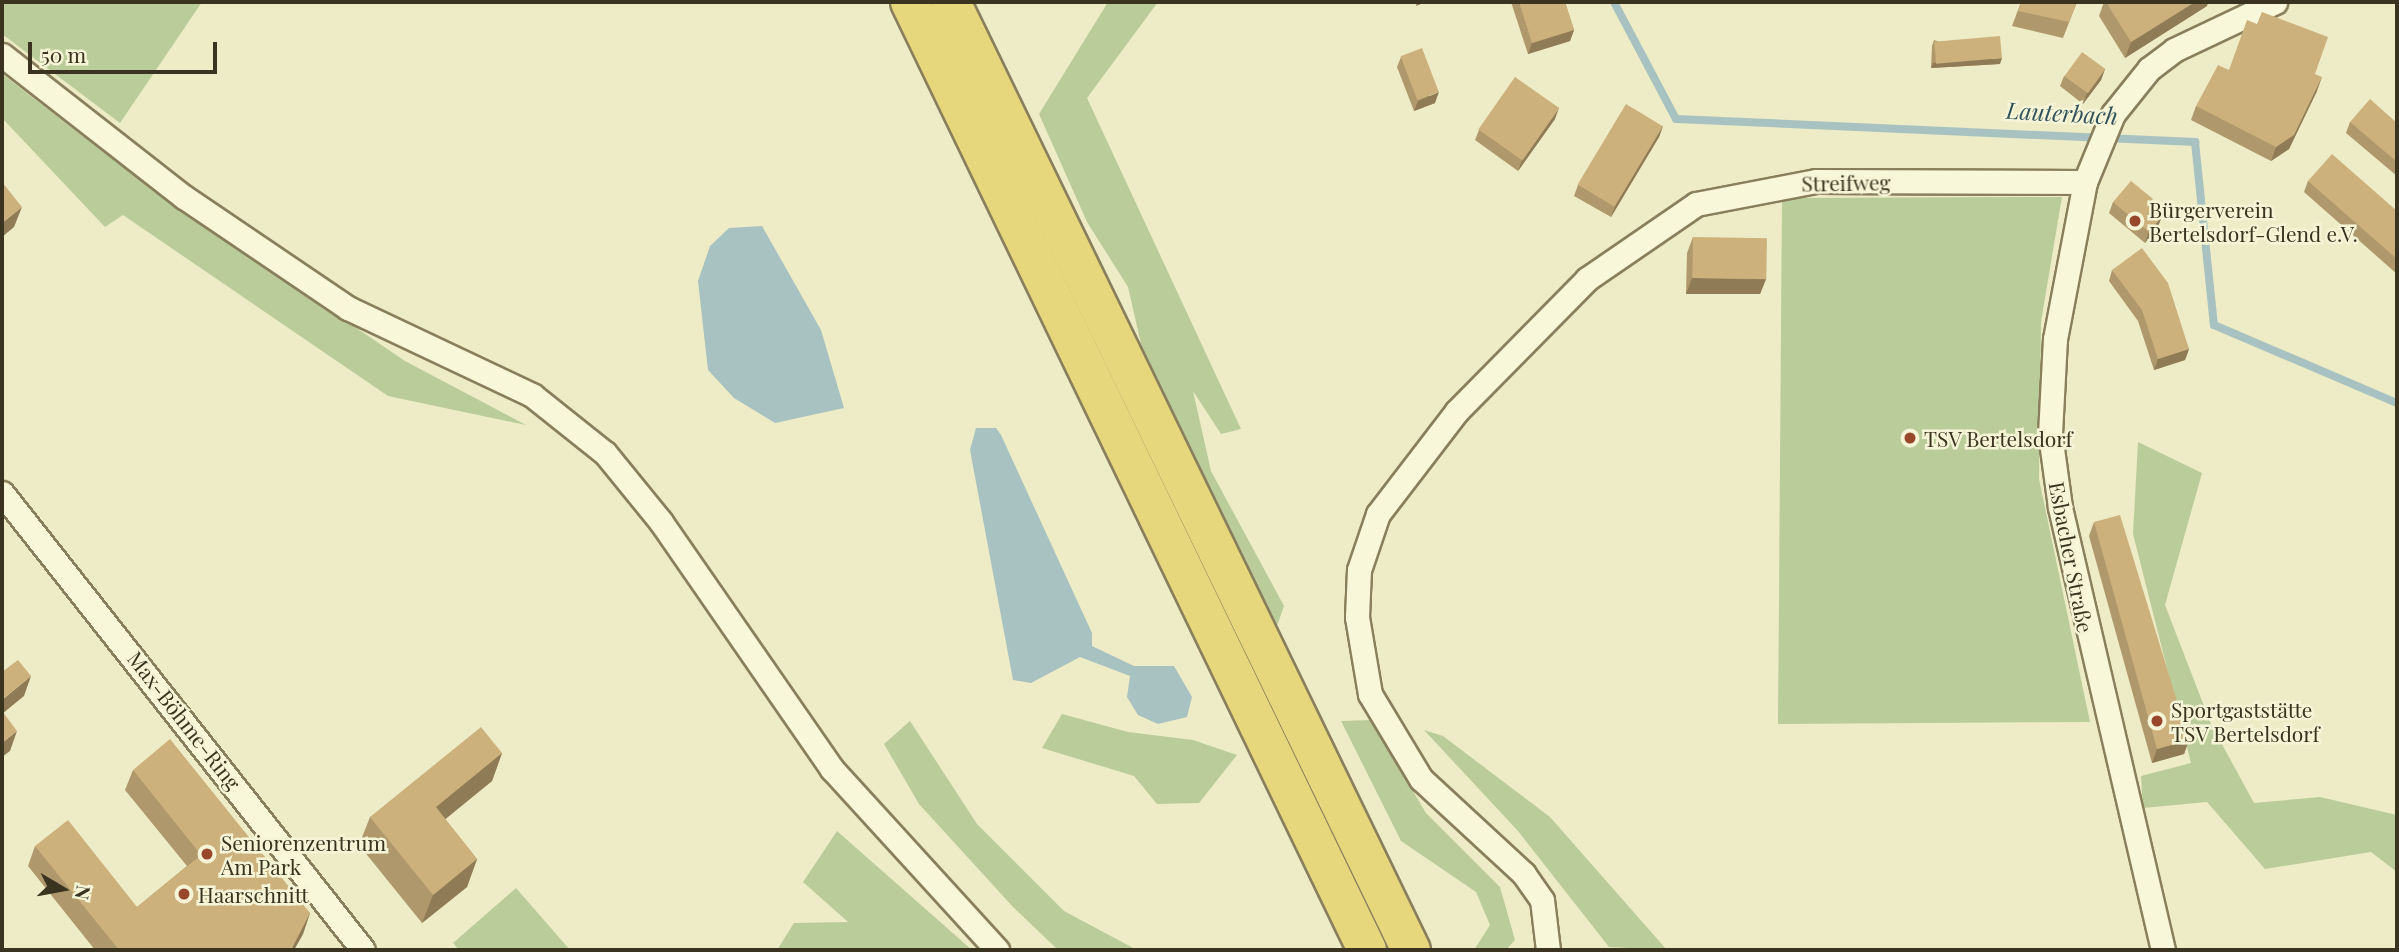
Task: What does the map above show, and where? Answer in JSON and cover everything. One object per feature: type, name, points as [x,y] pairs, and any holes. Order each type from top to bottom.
[{"type":"highway","points":[[910,2],[1367,950]]},
{"type":"highway","points":[[951,2],[1411,950]]},
{"type":"street","name":"Esbacher Straße","points":[[2164,950],[2096,674],[2050,434],[2055,339],[2085,182],[2113,114],[2149,69],[2174,50],[2276,2]]},
{"type":"street","points":[[2,55],[184,197],[348,308],[532,395],[605,453],[661,522],[832,769],[997,950]]},
{"type":"street","name":"Streifweg","points":[[1548,950],[1542,900],[1524,874],[1421,779],[1385,729],[1361,658],[1359,570],[1378,514],[1457,411],[1623,249],[1696,204],[1773,185],[2085,182]]},
{"type":"street","name":"Max-Böhme-Ring","points":[[2,493],[363,950]]},
{"type":"green space","points":[[2,2],[202,2],[120,123],[2,34]]},
{"type":"green space","points":[[1108,2],[1158,2],[1087,98],[1241,429],[1221,434],[1193,391],[1211,471],[1284,606],[1277,626],[1144,357],[1128,287],[1087,222],[1039,114]]},
{"type":"green space","points":[[2,74],[145,184],[405,361],[526,425],[388,396],[123,215],[105,227],[2,118]]},
{"type":"green space","name":"TSV Bertelsdorf","points":[[2062,197],[2041,322],[2039,479],[2090,722],[1778,724],[1782,198]]},
{"type":"green space","points":[[2138,442],[2202,473],[2165,605],[2211,724],[2254,803],[2320,797],[2397,815],[2397,872],[2371,852],[2265,869],[2207,802],[2143,808],[2141,776],[2191,763],[2133,534]]},
{"type":"green space","points":[[1062,714],[1128,732],[1193,740],[1237,755],[1199,803],[1157,804],[1134,776],[1042,748]]},
{"type":"green space","points":[[1371,720],[1426,813],[1500,887],[1515,940],[1506,950],[1474,950],[1490,925],[1476,892],[1401,841],[1341,721]]},
{"type":"green space","points":[[910,721],[977,824],[1064,911],[1137,950],[1058,950],[1013,907],[919,804],[884,744]]},
{"type":"green space","points":[[1424,730],[1443,736],[1550,817],[1667,950],[1609,947],[1518,831]]},
{"type":"green space","points":[[837,831],[972,950],[777,950],[794,923],[848,922],[803,882]]},
{"type":"green space","points":[[516,888],[570,950],[459,950],[453,943]]},
{"type":"water","points":[[762,226],[821,330],[844,408],[775,423],[734,398],[708,370],[698,281],[710,246],[729,228]]},
{"type":"water","points":[[976,428],[996,428],[1001,435],[1092,633],[1092,646],[1134,666],[1174,666],[1192,697],[1187,717],[1158,724],[1138,715],[1127,697],[1130,676],[1080,657],[1031,683],[1013,680],[970,450]]},
{"type":"building","points":[[1519,2],[1565,2],[1574,30],[1532,43]]},
{"type":"building","points":[[2021,2],[2077,2],[2069,22],[2018,11]]},
{"type":"building","points":[[2106,2],[2195,2],[2131,42]]},
{"type":"building","points":[[2262,12],[2328,37],[2315,74],[2322,77],[2294,135],[2276,147],[2196,106],[2218,65],[2229,70],[2247,20],[2257,24]]},
{"type":"building","points":[[2000,36],[2002,58],[1936,64],[1934,42]]},
{"type":"building","points":[[1422,48],[1439,92],[1417,100],[1401,56]]},
{"type":"building","points":[[2082,52],[2105,69],[2088,93],[2064,76]]},
{"type":"building","points":[[1515,77],[1559,108],[1523,160],[1478,129]]},
{"type":"building","points":[[2370,99],[2397,123],[2397,162],[2350,122]]},
{"type":"building","points":[[1626,104],[1663,126],[1614,207],[1578,185]]},
{"type":"building","points":[[2332,154],[2397,211],[2397,259],[2308,181]]},
{"type":"building","points":[[2131,181],[2153,199],[2148,205],[2162,216],[2149,232],[2113,202]]},
{"type":"building","points":[[2,182],[22,207],[2,223]]},
{"type":"building","points":[[1693,237],[1767,238],[1766,279],[1692,278]]},
{"type":"building","points":[[2142,248],[2168,283],[2189,349],[2158,359],[2142,310],[2112,270]]},
{"type":"building","points":[[2120,515],[2189,740],[2157,749],[2094,522]]},
{"type":"building","points":[[18,660],[31,676],[2,700],[2,672]]},
{"type":"building","points":[[2,711],[17,731],[2,743]]},
{"type":"building","points":[[481,727],[502,753],[436,807],[477,859],[433,895],[370,817]]},
{"type":"building","name":"Seniorenzentrum Am Park","points":[[170,739],[310,913],[291,950],[119,950],[35,846],[68,820],[137,907],[201,855],[133,770]]},
{"type":"waterway","name":"Lauterbach","points":[[1614,2],[1676,119],[2195,142],[2214,325],[2397,403]]},
{"type":"place","name":"Bürgerverein Bertelsdorf-Glend e.V.","points":[[2135,221]]},
{"type":"place","name":"TSV Bertelsdorf","points":[[1910,438]]},
{"type":"place","name":"Sportgaststätte TSV Bertelsdorf","points":[[2157,721]]},
{"type":"place","name":"Seniorenzentrum Am Park","points":[[207,854]]},
{"type":"place","name":"Haarschnitt","points":[[184,894]]}]
